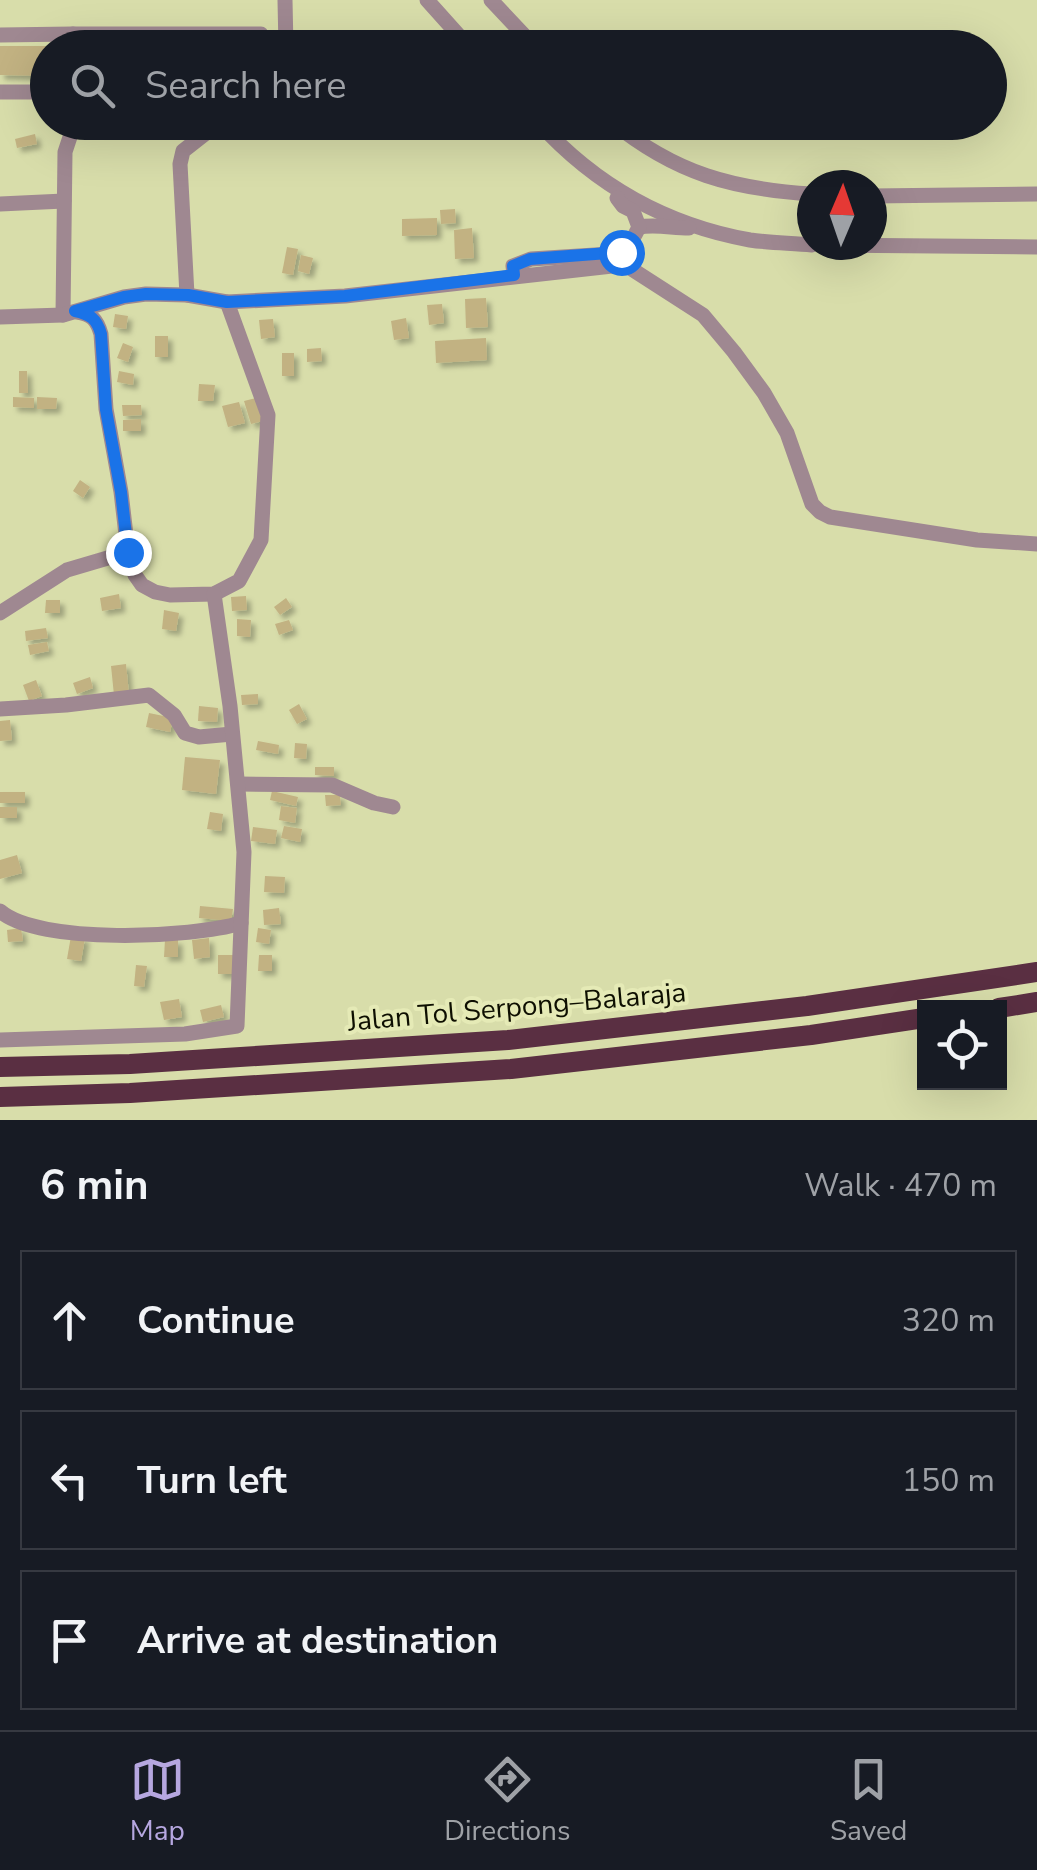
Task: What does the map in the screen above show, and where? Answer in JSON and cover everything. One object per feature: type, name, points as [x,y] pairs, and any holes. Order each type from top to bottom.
[{"type":"highway","name":"Jalan Tol Serpong–Balaraja","points":[[0,1067],[130,1064],[508,1040],[807,1006],[1037,972]]},
{"type":"highway","points":[[1007,1007],[1037,1002]]},
{"type":"highway","name":"Jalan Tol Serpong–Balaraja","points":[[0,1096],[130,1093],[511,1070],[917,1019]]},
{"type":"street","points":[[285,0],[286,30]]},
{"type":"street","points":[[427,0],[454,30]]},
{"type":"street","points":[[491,0],[519,30]]},
{"type":"street","points":[[0,35],[30,37]]},
{"type":"street","points":[[0,92],[30,92]]},
{"type":"street","points":[[69,140],[65,152],[64,201],[69,313]]},
{"type":"street","points":[[188,295],[180,164],[183,151],[197,140]]},
{"type":"street","points":[[554,140],[624,195],[698,228],[754,240],[797,244]]},
{"type":"street","points":[[639,140],[670,161],[713,180],[761,191],[797,193]]},
{"type":"street","points":[[598,176],[632,212],[639,227]]},
{"type":"street","points":[[887,196],[1037,194]]},
{"type":"street","points":[[0,204],[64,201]]},
{"type":"street","points":[[639,227],[653,224],[698,228]]},
{"type":"street","points":[[514,275],[513,266],[530,259],[621,252],[630,246],[639,227]]},
{"type":"street","points":[[887,245],[1037,246]]},
{"type":"street","points":[[69,313],[146,294],[188,295],[227,302],[345,296],[620,265],[703,315],[764,392],[787,434],[812,504],[820,512],[830,517],[953,537],[1037,544]]},
{"type":"street","points":[[0,317],[69,313],[92,316],[101,334],[106,410],[135,576],[155,592],[214,594],[239,581],[261,540],[268,415],[227,302]]},
{"type":"street","points":[[0,613],[67,570],[128,552]]},
{"type":"street","points":[[0,1040],[184,1034],[238,1026],[244,852],[214,594]]},
{"type":"street","points":[[0,709],[149,696],[174,715],[185,733],[200,737],[232,734]]},
{"type":"street","points":[[238,784],[332,785],[393,807]]},
{"type":"street","points":[[0,911],[41,928],[88,936],[184,932],[241,923]]},
{"type":"building","points":[[0,46],[30,46],[30,76],[0,75]]},
{"type":"building","points":[[30,135],[37,144],[17,148],[15,139]]},
{"type":"building","points":[[455,209],[456,223],[441,224],[440,210]]},
{"type":"building","points":[[437,218],[437,235],[402,236],[402,219]]},
{"type":"building","points":[[472,228],[474,258],[455,259],[454,230]]},
{"type":"building","points":[[287,247],[298,249],[293,275],[282,273]]},
{"type":"building","points":[[301,255],[313,258],[309,274],[298,271]]},
{"type":"building","points":[[486,298],[488,327],[466,328],[465,299]]},
{"type":"building","points":[[442,304],[444,323],[429,325],[427,305]]},
{"type":"building","points":[[115,314],[128,316],[126,329],[113,327]]},
{"type":"building","points":[[406,318],[409,338],[394,340],[391,321]]},
{"type":"building","points":[[273,319],[275,337],[261,339],[259,320]]},
{"type":"building","points":[[155,336],[168,336],[168,357],[155,357]]},
{"type":"building","points":[[486,338],[487,360],[436,363],[435,341]]},
{"type":"building","points":[[123,343],[133,347],[128,362],[117,358]]},
{"type":"building","points":[[321,348],[322,361],[307,362],[307,349]]},
{"type":"building","points":[[282,353],[294,353],[294,376],[282,376]]},
{"type":"building","points":[[19,371],[27,371],[28,393],[19,393]]},
{"type":"building","points":[[119,371],[134,374],[133,385],[117,382]]},
{"type":"building","points":[[199,384],[215,385],[213,401],[198,401]]},
{"type":"building","points":[[13,397],[34,398],[34,408],[13,407]]},
{"type":"building","points":[[37,397],[57,398],[56,409],[37,409]]},
{"type":"building","points":[[256,398],[263,421],[251,424],[244,401]]},
{"type":"building","points":[[239,402],[245,423],[228,427],[222,406]]},
{"type":"building","points":[[122,405],[141,405],[142,415],[123,416]]},
{"type":"building","points":[[141,419],[141,431],[123,431],[123,420]]},
{"type":"building","points":[[80,480],[90,487],[83,498],[73,491]]},
{"type":"building","points":[[119,594],[121,608],[102,611],[100,598]]},
{"type":"building","points":[[246,596],[247,610],[232,611],[231,597]]},
{"type":"building","points":[[286,598],[292,607],[280,615],[274,607]]},
{"type":"building","points":[[46,600],[60,600],[60,613],[45,613]]},
{"type":"building","points":[[164,610],[179,613],[176,631],[162,629]]},
{"type":"building","points":[[237,619],[251,620],[250,637],[237,636]]},
{"type":"building","points":[[289,620],[293,630],[279,635],[275,624]]},
{"type":"building","points":[[46,628],[48,638],[26,641],[25,631]]},
{"type":"building","points":[[47,642],[49,651],[30,655],[28,645]]},
{"type":"building","points":[[126,664],[129,694],[114,695],[111,666]]},
{"type":"building","points":[[90,677],[93,688],[77,694],[73,683]]},
{"type":"building","points":[[36,680],[42,696],[29,701],[23,685]]},
{"type":"building","points":[[258,694],[258,704],[242,705],[241,695]]},
{"type":"building","points":[[299,704],[307,719],[297,724],[289,710]]},
{"type":"building","points":[[199,706],[218,708],[217,722],[198,721]]},
{"type":"building","points":[[149,713],[173,718],[170,732],[146,727]]},
{"type":"building","points":[[10,720],[12,740],[0,741],[0,721]]},
{"type":"building","points":[[258,741],[279,745],[278,754],[256,750]]},
{"type":"building","points":[[295,743],[307,744],[306,759],[294,758]]},
{"type":"building","points":[[185,757],[220,760],[216,794],[182,790]]},
{"type":"building","points":[[315,767],[334,767],[334,776],[315,775]]},
{"type":"building","points":[[272,791],[298,797],[296,806],[270,800]]},
{"type":"building","points":[[0,792],[25,792],[25,803],[0,803]]},
{"type":"building","points":[[325,795],[340,795],[341,805],[326,806]]},
{"type":"building","points":[[281,806],[297,808],[295,823],[279,820]]},
{"type":"building","points":[[0,807],[17,807],[17,818],[0,818]]},
{"type":"building","points":[[210,812],[223,814],[221,831],[207,829]]},
{"type":"building","points":[[284,826],[302,829],[300,842],[281,838]]},
{"type":"building","points":[[253,827],[277,830],[275,844],[251,841]]},
{"type":"building","points":[[17,855],[22,873],[0,879],[0,860]]},
{"type":"building","points":[[265,876],[285,877],[284,893],[264,892]]},
{"type":"building","points":[[200,906],[233,909],[231,921],[199,918]]},
{"type":"building","points":[[279,908],[281,924],[264,925],[263,910]]},
{"type":"building","points":[[21,928],[23,941],[8,942],[7,930]]},
{"type":"building","points":[[258,928],[271,930],[269,944],[256,942]]},
{"type":"building","points":[[71,936],[85,938],[81,961],[67,959]]},
{"type":"building","points":[[209,938],[210,957],[194,959],[192,940]]},
{"type":"building","points":[[165,940],[178,940],[178,957],[164,957]]},
{"type":"building","points":[[218,955],[235,955],[235,974],[218,974]]},
{"type":"building","points":[[259,955],[272,955],[272,971],[258,971]]},
{"type":"building","points":[[136,965],[147,966],[144,987],[134,986]]},
{"type":"building","points":[[179,999],[182,1017],[164,1020],[160,1002]]},
{"type":"building","points":[[221,1005],[224,1017],[203,1022],[200,1010]]},
{"type":"route","points":[[128,552],[106,410],[101,334],[92,316],[75,311],[146,294],[188,295],[227,302],[345,296],[514,275],[513,266],[530,259],[621,252]]}]
